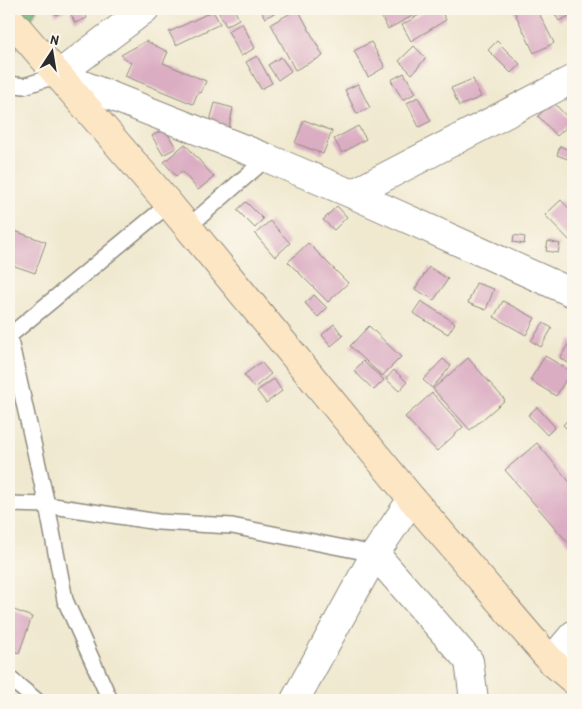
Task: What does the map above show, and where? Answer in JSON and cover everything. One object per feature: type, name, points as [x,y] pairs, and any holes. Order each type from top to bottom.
[{"type":"main road","points":[[9,18],[169,204],[412,499],[552,661],[573,680]]},
{"type":"street","points":[[58,75],[145,9]]},
{"type":"street","points":[[58,75],[352,194],[573,294]]},
{"type":"street","points":[[352,194],[573,79]]},
{"type":"street","points":[[295,700],[375,554],[412,499]]},
{"type":"street","points":[[375,554],[468,661],[474,700]]},
{"type":"street","points":[[552,661],[573,635]]},
{"type":"lane","points":[[9,84],[24,86],[58,75]]},
{"type":"lane","points":[[188,227],[266,158]]},
{"type":"lane","points":[[110,700],[65,600],[47,505],[9,336],[169,204]]},
{"type":"lane","points":[[9,504],[47,505],[158,522],[232,526],[375,554]]},
{"type":"lane","points":[[9,678],[36,700]]},
{"type":"green space","points":[[9,9],[37,9],[9,64]]},
{"type":"building","points":[[53,9],[69,9],[56,15]]},
{"type":"building","points":[[83,9],[87,18],[75,23],[70,12]]},
{"type":"building","points":[[217,9],[234,9],[239,19],[226,26]]},
{"type":"building","points":[[260,9],[282,9],[265,18]]},
{"type":"building","points":[[298,9],[323,56],[295,70],[271,24]]},
{"type":"building","points":[[377,9],[425,9],[388,29]]},
{"type":"building","points":[[429,9],[440,9],[446,20],[411,41],[402,25]]},
{"type":"building","points":[[513,9],[537,9],[554,43],[534,53]]},
{"type":"building","points":[[552,9],[572,9],[573,14],[559,21]]},
{"type":"building","points":[[213,11],[220,24],[176,45],[169,32]]},
{"type":"building","points":[[242,23],[255,48],[241,56],[228,31]]},
{"type":"building","points":[[146,41],[168,52],[163,63],[206,81],[201,93],[198,92],[193,104],[125,76],[131,63],[121,55]]},
{"type":"building","points":[[497,41],[520,64],[511,73],[488,50]]},
{"type":"building","points":[[371,42],[385,67],[368,77],[354,51]]},
{"type":"building","points":[[414,46],[426,58],[412,74],[399,61]]},
{"type":"building","points":[[257,56],[272,83],[261,89],[246,62]]},
{"type":"building","points":[[281,57],[291,71],[278,80],[268,65]]},
{"type":"building","points":[[404,73],[416,93],[403,100],[391,80]]},
{"type":"building","points":[[473,79],[481,97],[459,106],[451,88]]},
{"type":"building","points":[[358,84],[370,108],[357,114],[345,90]]},
{"type":"building","points":[[573,92],[573,108],[566,96]]},
{"type":"building","points":[[418,97],[431,121],[419,127],[407,103]]},
{"type":"building","points":[[553,102],[572,122],[557,136],[538,116]]},
{"type":"building","points":[[215,103],[233,108],[229,127],[210,121]]},
{"type":"building","points":[[304,120],[332,131],[323,154],[295,143]]},
{"type":"building","points":[[358,126],[366,139],[342,153],[334,139]]},
{"type":"building","points":[[165,129],[176,148],[163,155],[152,136]]},
{"type":"building","points":[[185,144],[214,177],[198,190],[182,171],[176,176],[164,162]]},
{"type":"building","points":[[560,146],[573,152],[573,161],[557,155]]},
{"type":"building","points":[[561,200],[573,213],[573,244],[545,215]]},
{"type":"building","points":[[246,202],[263,219],[255,228],[237,210]]},
{"type":"building","points":[[337,206],[347,217],[334,230],[323,220]]},
{"type":"building","points":[[270,221],[290,243],[275,257],[255,234]]},
{"type":"building","points":[[9,229],[46,242],[35,273],[9,264]]},
{"type":"building","points":[[514,235],[525,237],[524,244],[513,242]]},
{"type":"building","points":[[548,241],[560,244],[558,253],[546,251]]},
{"type":"building","points":[[308,243],[348,283],[328,302],[288,262]]},
{"type":"building","points":[[429,267],[448,279],[434,300],[415,289]]},
{"type":"building","points":[[476,283],[494,289],[486,310],[468,303]]},
{"type":"building","points":[[314,295],[327,308],[318,317],[305,303]]},
{"type":"building","points":[[421,301],[455,323],[448,334],[413,313]]},
{"type":"building","points":[[503,301],[535,318],[526,335],[494,317]]},
{"type":"building","points":[[543,323],[552,328],[541,347],[531,341]]},
{"type":"building","points":[[334,324],[343,336],[331,346],[322,335]]},
{"type":"building","points":[[369,326],[401,357],[382,376],[350,346]]},
{"type":"building","points":[[571,340],[573,342],[573,366],[560,358]]},
{"type":"building","points":[[545,356],[571,371],[556,396],[530,380]]},
{"type":"building","points":[[468,358],[505,400],[470,430],[433,389]]},
{"type":"building","points":[[443,359],[451,366],[432,388],[423,380]]},
{"type":"building","points":[[363,361],[384,380],[374,390],[354,371]]},
{"type":"building","points":[[261,362],[271,374],[254,388],[244,375]]},
{"type":"building","points":[[394,370],[407,382],[399,391],[386,379]]},
{"type":"building","points":[[274,379],[282,391],[266,403],[257,391]]},
{"type":"building","points":[[432,393],[463,427],[437,451],[405,417]]},
{"type":"building","points":[[537,407],[555,427],[547,435],[528,415]]},
{"type":"building","points":[[573,416],[573,435],[563,425]]},
{"type":"building","points":[[537,443],[573,486],[573,543],[571,546],[505,470]]},
{"type":"building","points":[[9,608],[32,617],[19,653],[9,649]]}]
